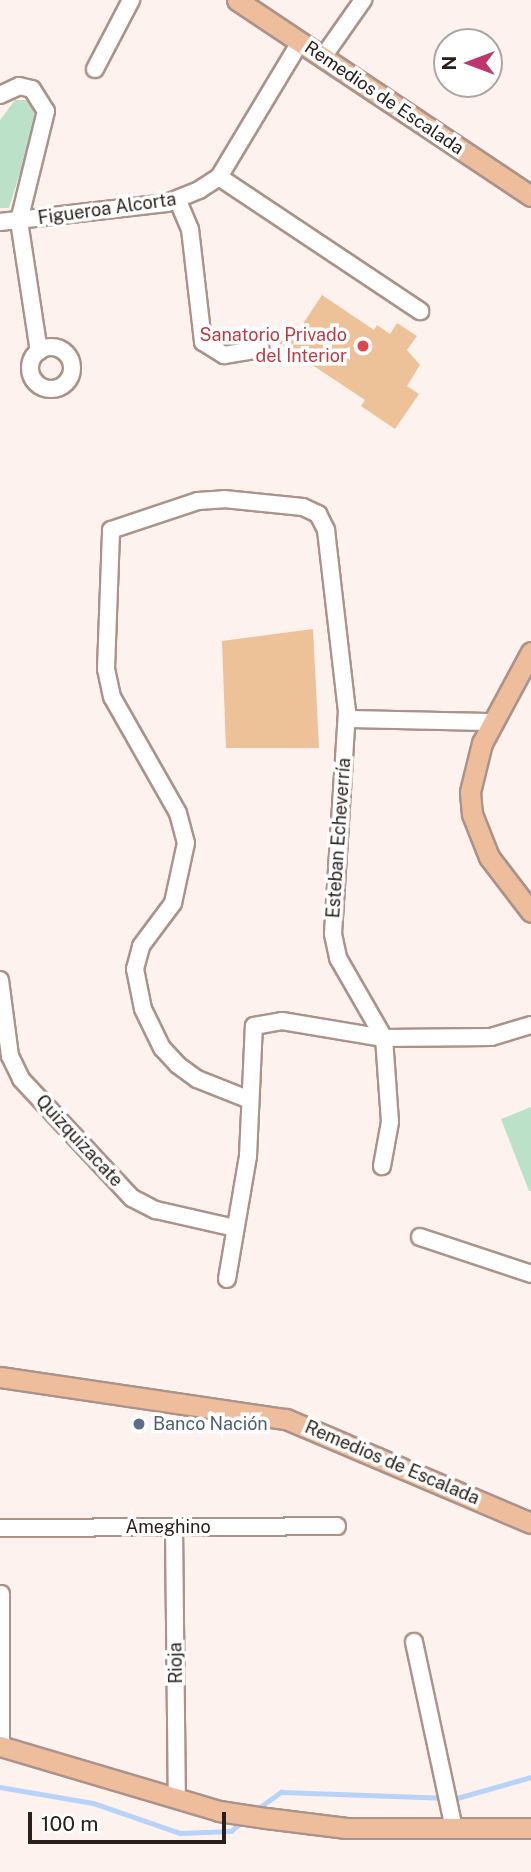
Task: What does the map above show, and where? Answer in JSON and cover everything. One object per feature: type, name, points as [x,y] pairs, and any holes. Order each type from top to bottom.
[{"type":"main road","name":"Remedios de Escalada","points":[[237,0],[531,196]]},
{"type":"main road","points":[[531,652],[491,722],[472,770],[472,814],[489,857],[531,912]]},
{"type":"main road","name":"Remedios de Escalada","points":[[0,1377],[286,1419],[531,1523]]},
{"type":"main road","points":[[1,1746],[219,1811],[346,1828],[452,1823],[531,1828]]},
{"type":"street","points":[[95,69],[131,0]]},
{"type":"street","points":[[323,57],[363,0]]},
{"type":"street","name":"Figueroa Alcorta","points":[[0,222],[178,201],[219,177],[300,42]]},
{"type":"street","points":[[0,95],[19,86],[32,89],[46,111],[19,221],[39,351]]},
{"type":"street","points":[[219,177],[420,311]]},
{"type":"street","points":[[178,201],[190,229],[203,342],[225,355],[261,349]]},
{"type":"street","name":"Esteban Echeverría","points":[[250,1100],[197,1079],[178,1065],[162,1048],[143,1009],[135,969],[141,946],[173,903],[186,843],[178,813],[112,697],[106,669],[107,554],[111,530],[122,523],[198,501],[303,507],[318,514],[326,530],[347,719],[333,934],[338,958],[384,1038],[390,1122],[382,1166]]},
{"type":"street","points":[[347,719],[491,722]]},
{"type":"street","name":"Quizquizacate","points":[[0,981],[10,1056],[21,1079],[132,1198],[156,1210],[235,1228]]},
{"type":"street","points":[[227,1279],[248,1156],[254,1026],[282,1021],[384,1038],[491,1037],[531,1025]]},
{"type":"street","points":[[420,1237],[531,1274]]},
{"type":"street","name":"Ameghino","points":[[0,1528],[337,1526]]},
{"type":"street","name":"Rioja","points":[[174,1527],[177,1798]]},
{"type":"street","points":[[1,1594],[1,1746]]},
{"type":"street","points":[[414,1642],[452,1823]]},
{"type":"green space","points":[[15,100],[26,100],[34,110],[34,128],[9,208],[0,208],[0,120]]},
{"type":"green space","points":[[531,1107],[531,1191],[529,1191],[501,1119]]},
{"type":"building","points":[[322,295],[374,330],[377,325],[390,334],[397,323],[417,336],[407,350],[420,365],[407,386],[419,394],[395,429],[361,406],[365,400],[276,341],[284,328],[295,336]]},
{"type":"building","points":[[313,629],[319,748],[226,748],[222,641]]},
{"type":"waterway","points":[[256,1810],[281,1792],[457,1798],[531,1777]]},
{"type":"waterway","points":[[0,1787],[93,1803],[180,1833],[231,1831],[244,1820]]},
{"type":"place","name":"Sanatorio Privado del Interior","points":[[363,346]]},
{"type":"place","name":"Banco Nación","points":[[139,1424]]}]
